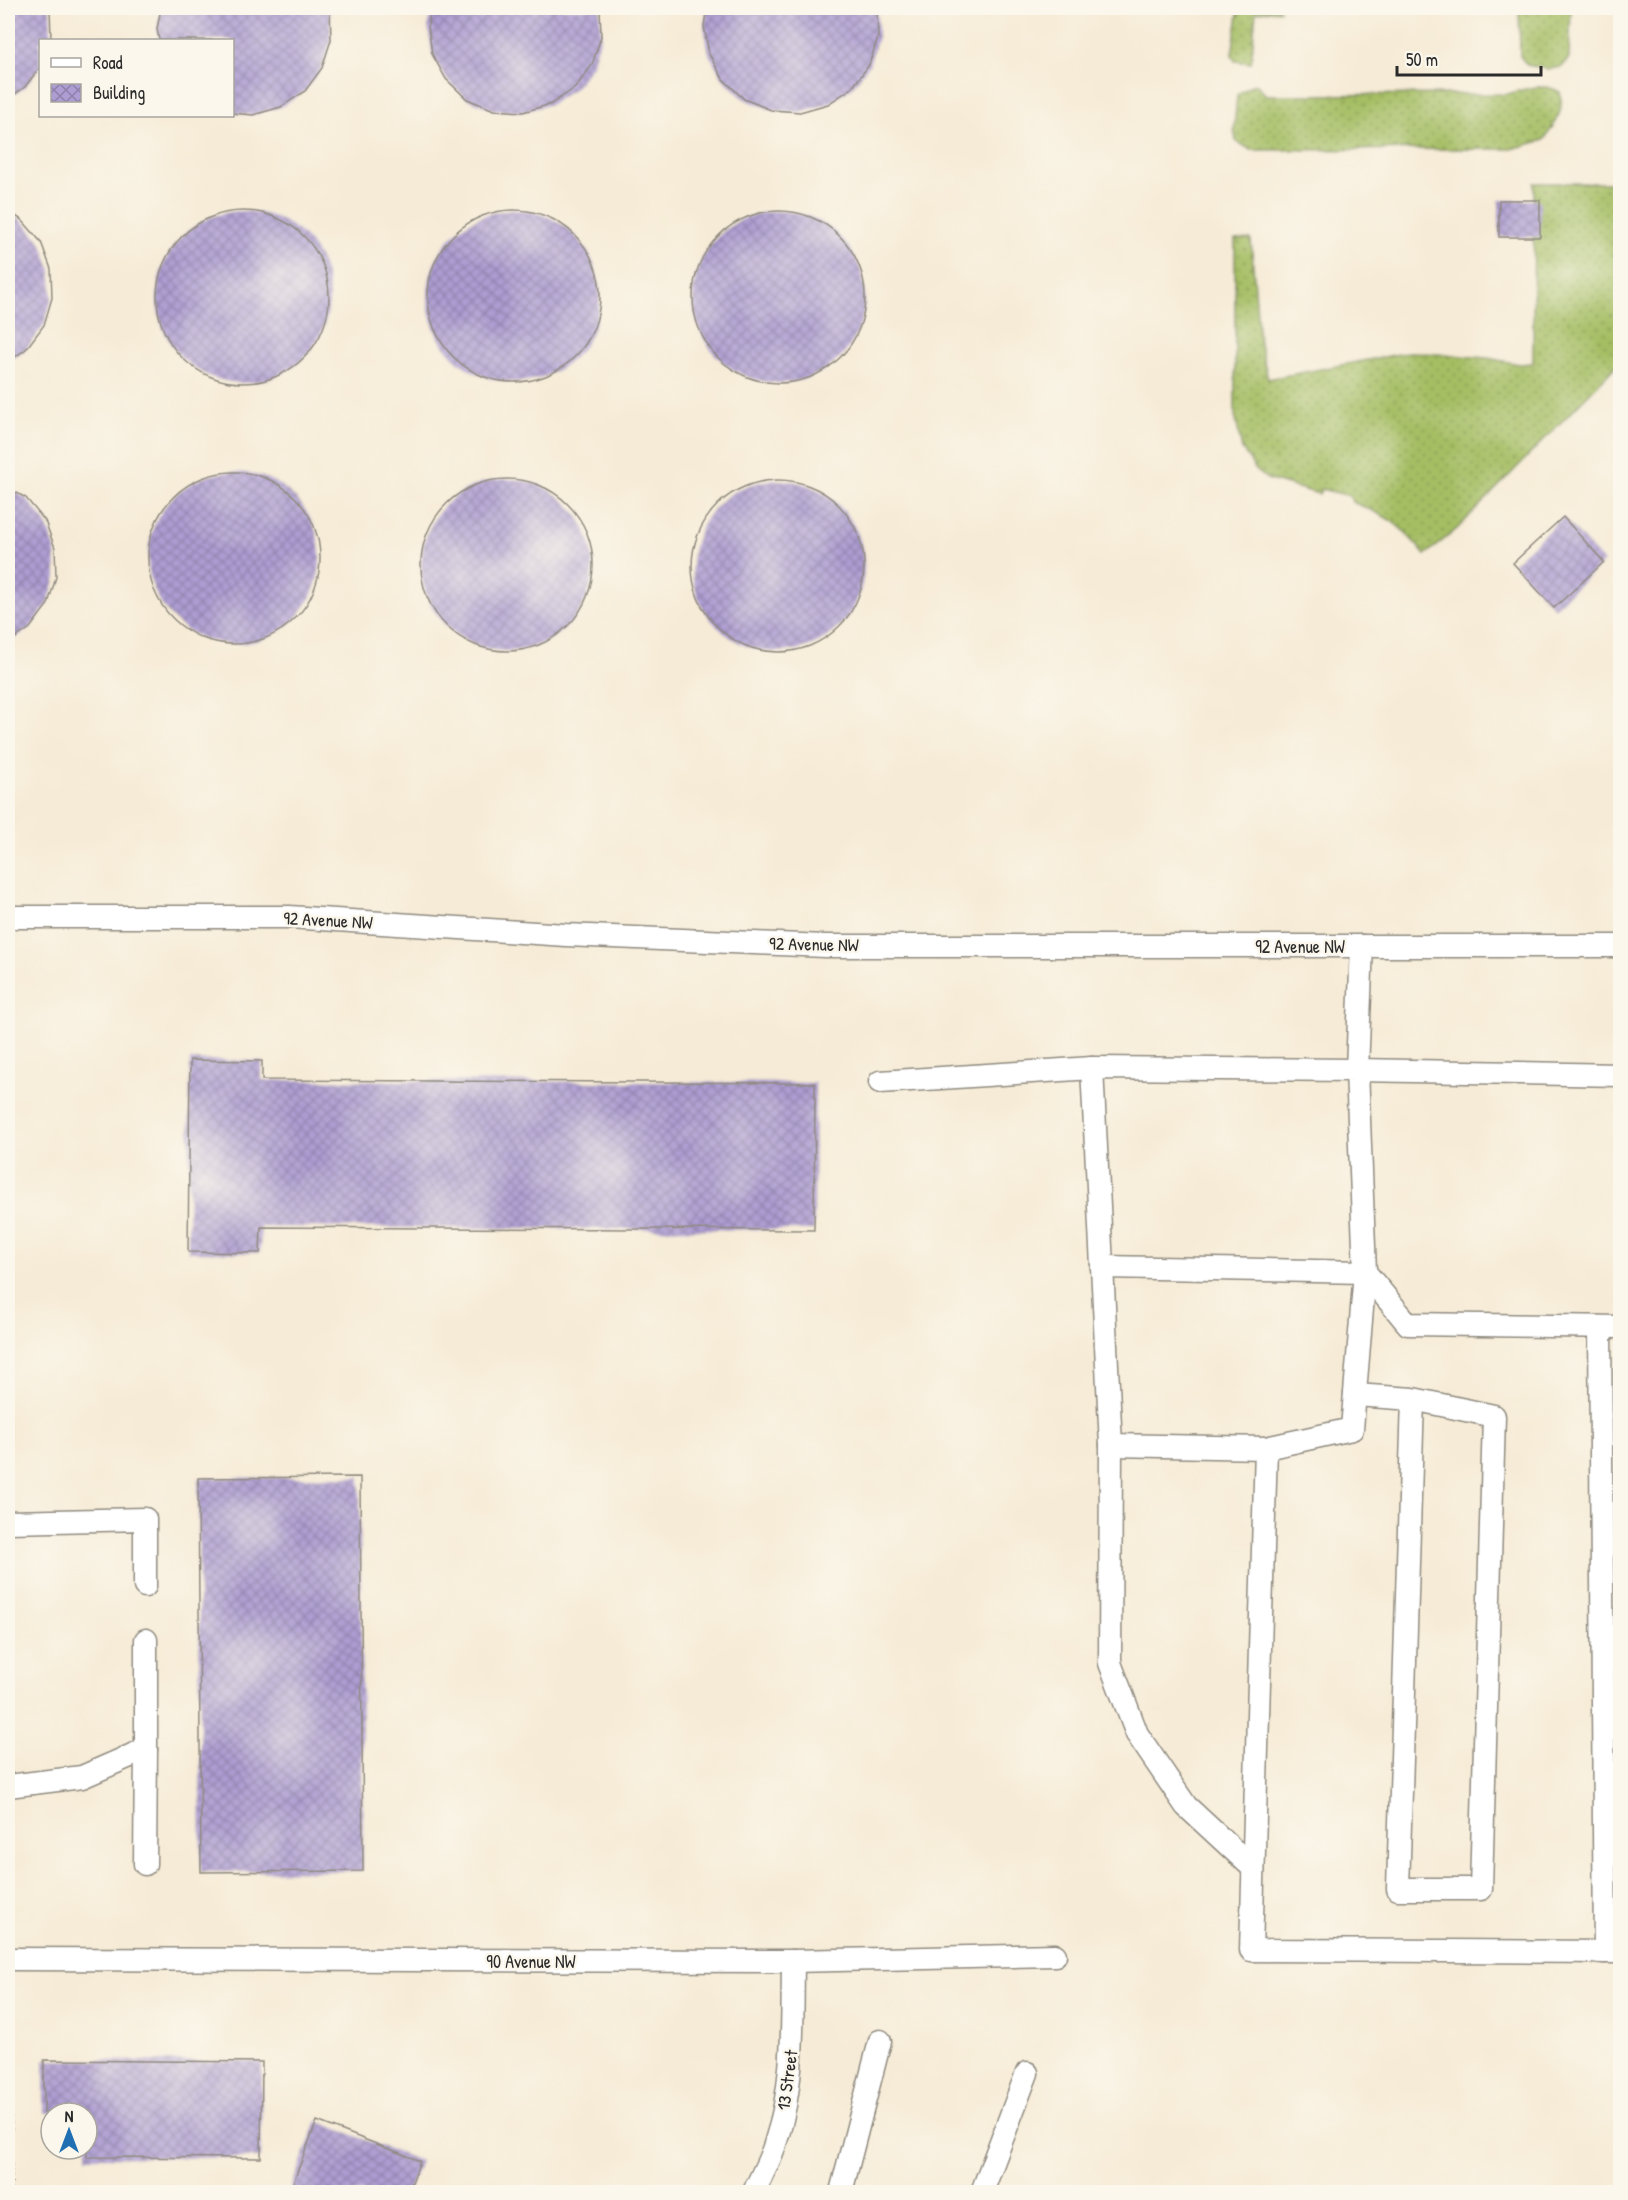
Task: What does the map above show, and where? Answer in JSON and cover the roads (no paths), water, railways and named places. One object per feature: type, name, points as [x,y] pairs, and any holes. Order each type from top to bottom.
[{"type":"street","name":"92 Avenue NW","points":[[8,917],[289,917],[566,935],[825,946],[1620,946]]},
{"type":"street","points":[[1111,1445],[1266,1448],[1352,1430],[1365,1272],[1357,1070],[1362,946]]},
{"type":"street","points":[[1092,1068],[1111,1445],[1110,1663],[1137,1734],[1186,1806],[1253,1868]]},
{"type":"street","points":[[880,1082],[1092,1068],[1620,1075]]},
{"type":"street","points":[[1102,1267],[1365,1272],[1408,1324],[1610,1327],[1612,1952],[1251,1950],[1266,1448]]},
{"type":"street","points":[[1355,1395],[1413,1399],[1494,1416],[1481,1889],[1398,1889],[1413,1399]]},
{"type":"street","points":[[8,1522],[145,1519],[145,1586]]},
{"type":"street","points":[[145,1864],[146,1640]]},
{"type":"street","points":[[8,1786],[82,1777],[146,1749]]},
{"type":"street","name":"90 Avenue NW","points":[[9,1959],[793,1961],[1054,1955]]},
{"type":"street","name":"13 Street","points":[[754,2193],[776,2142],[788,2090],[792,2048],[793,1961]]},
{"type":"street","points":[[841,2193],[880,2041]]},
{"type":"street","points":[[982,2193],[1027,2073]]}]
